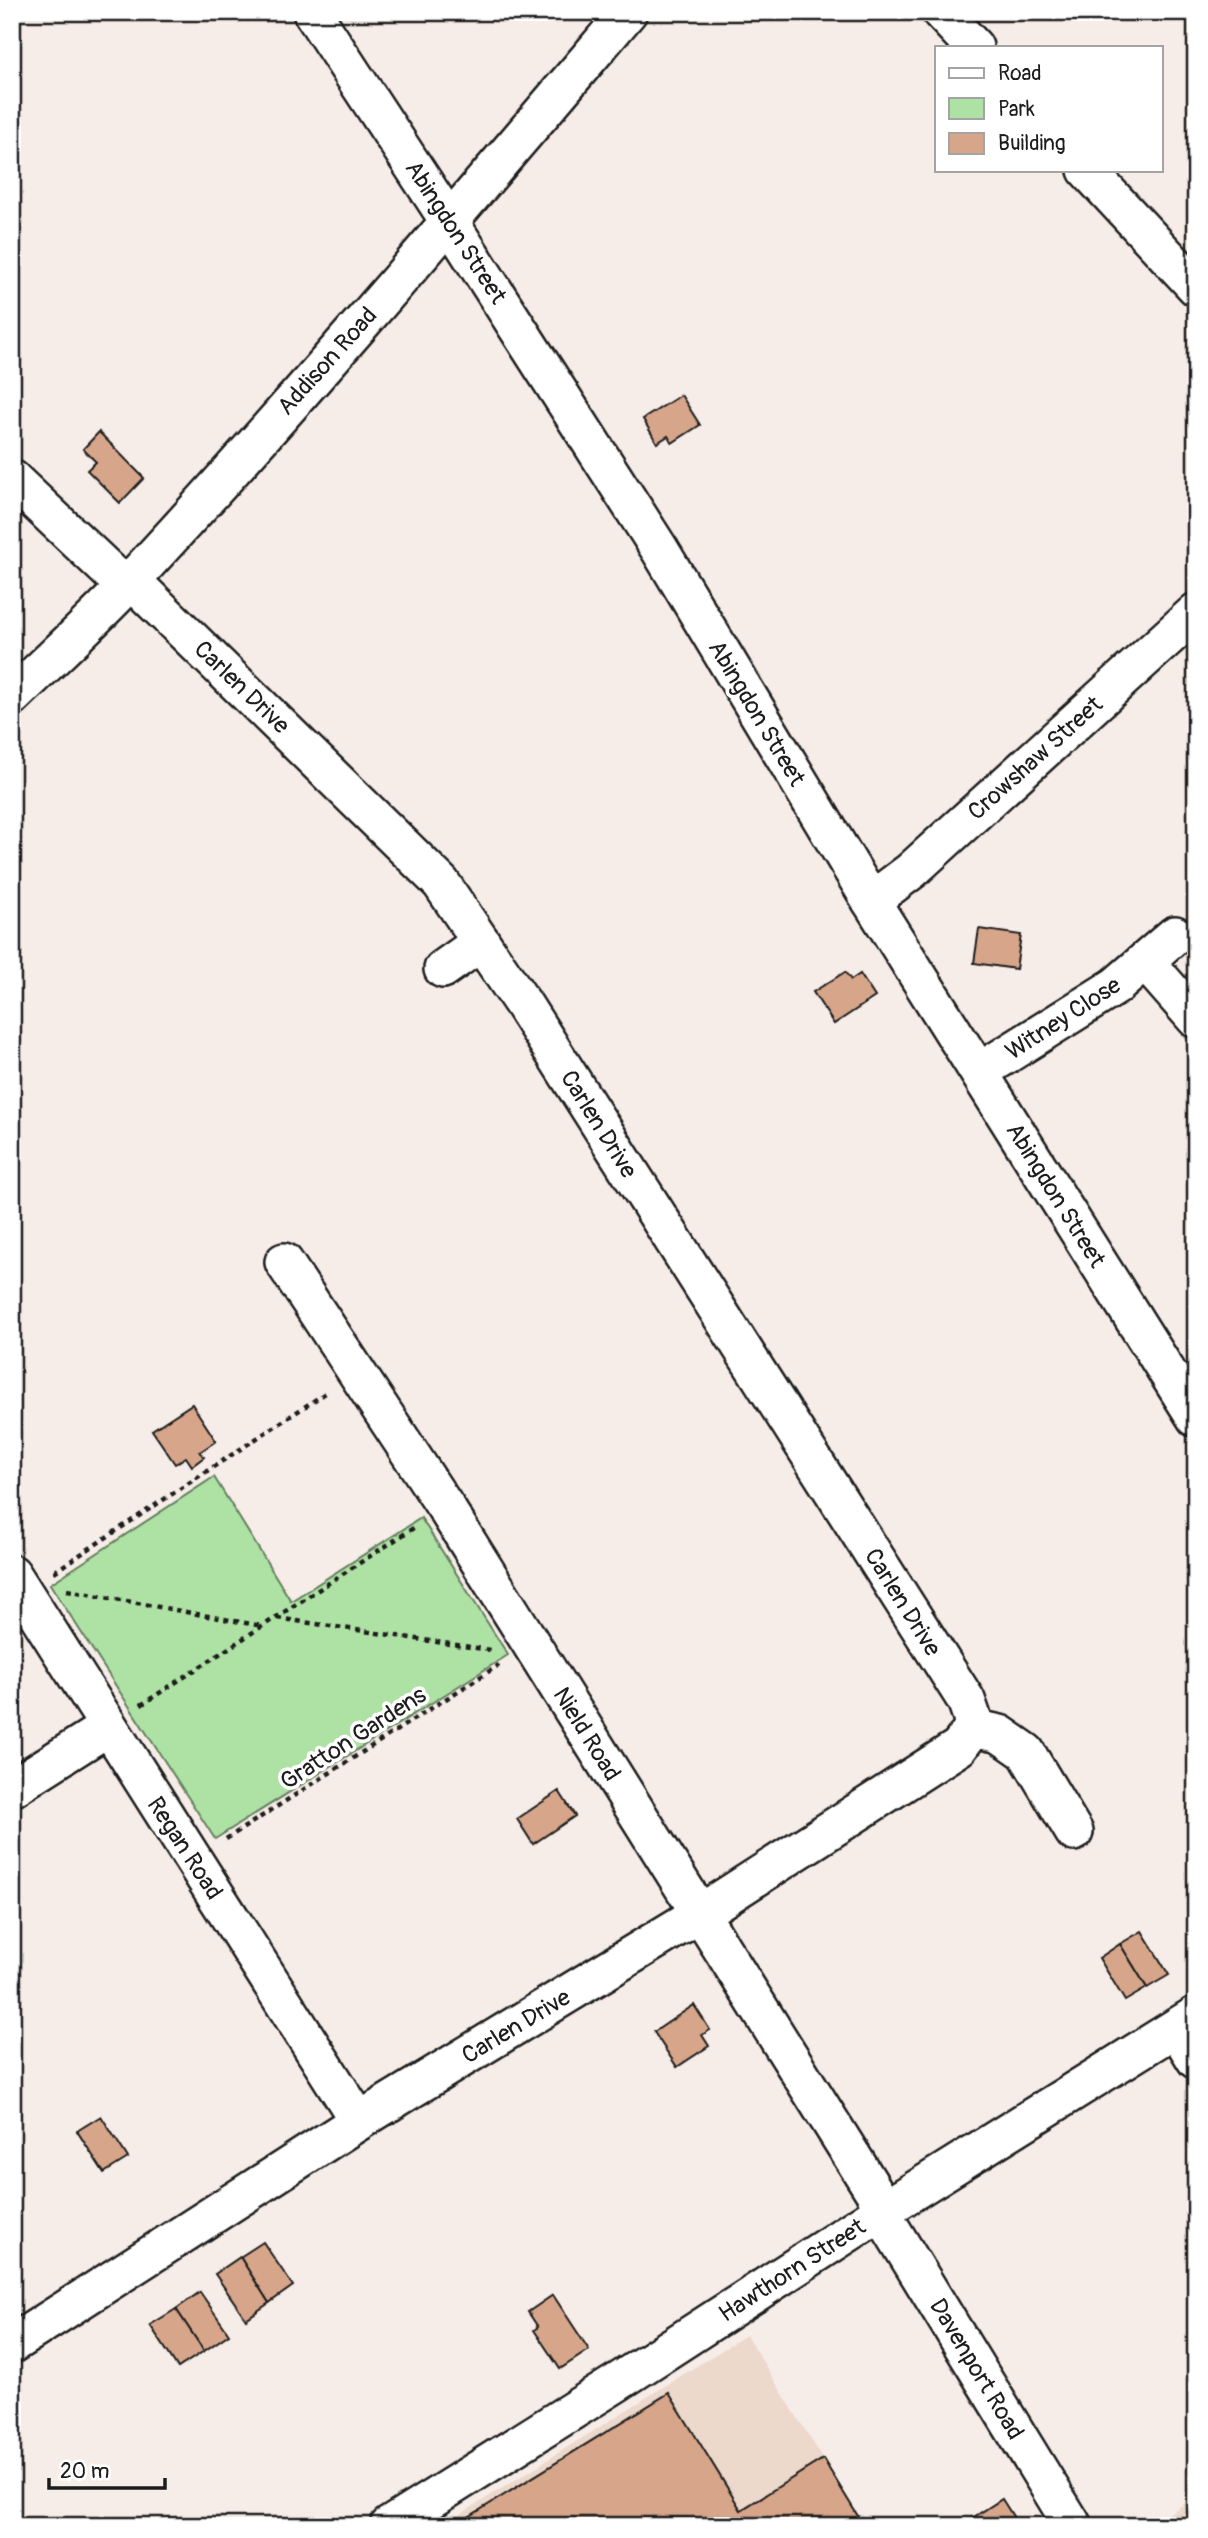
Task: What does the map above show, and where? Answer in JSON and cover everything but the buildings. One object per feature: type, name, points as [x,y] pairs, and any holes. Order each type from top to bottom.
[{"type":"street","name":"Abingdon Street","points":[[312,12],[667,562],[871,901],[1196,1418]]},
{"type":"street","name":"Addison Road","points":[[12,697],[128,583],[273,423],[628,12]]},
{"type":"street","points":[[941,12],[973,46]]},
{"type":"street","points":[[1089,172],[1196,287]]},
{"type":"street","name":"Carlen Drive","points":[[12,479],[128,583],[441,883],[523,1004],[958,1688],[972,1717],[974,1728],[959,1746],[699,1914],[359,2121],[12,2344]]},
{"type":"street","name":"Crowshaw Street","points":[[871,901],[911,871],[1196,612]]},
{"type":"street","name":"Witney Close","points":[[979,1072],[1116,986],[1175,936]]},
{"type":"street","points":[[443,969],[481,942]]},
{"type":"street","name":"Witney Close","points":[[1144,961],[1196,1019]]},
{"type":"street","name":"Nield Road","points":[[284,1262],[446,1508],[524,1649],[699,1914],[883,2211]]},
{"type":"street","name":"Regan Road","points":[[24,1584],[108,1727],[359,2121]]},
{"type":"street","points":[[12,1788],[108,1727]]},
{"type":"street","points":[[974,1728],[1000,1734],[1026,1752],[1074,1832]]},
{"type":"street","points":[[1186,2022],[1196,2060]]},
{"type":"street","name":"Hawthorn Street","points":[[389,2526],[883,2211],[1186,2022]]},
{"type":"street","name":"Davenport Road","points":[[883,2211],[1073,2526]]},
{"type":"path","points":[[24,1584],[358,1372]]},
{"type":"path","points":[[108,1727],[446,1508]]},
{"type":"path","points":[[24,1584],[263,1626]]},
{"type":"path","points":[[276,1618],[524,1649]]},
{"type":"path","name":"Gratton Gardens","points":[[193,1860],[524,1649]]},
{"type":"shaded area","points":[[746,2335],[865,2526],[442,2526]]},
{"type":"shaded area","points":[[1196,2496],[1196,2526],[1150,2526]]},
{"type":"green space","points":[[214,1477],[291,1601],[421,1518],[508,1655],[215,1839],[50,1584]]}]
